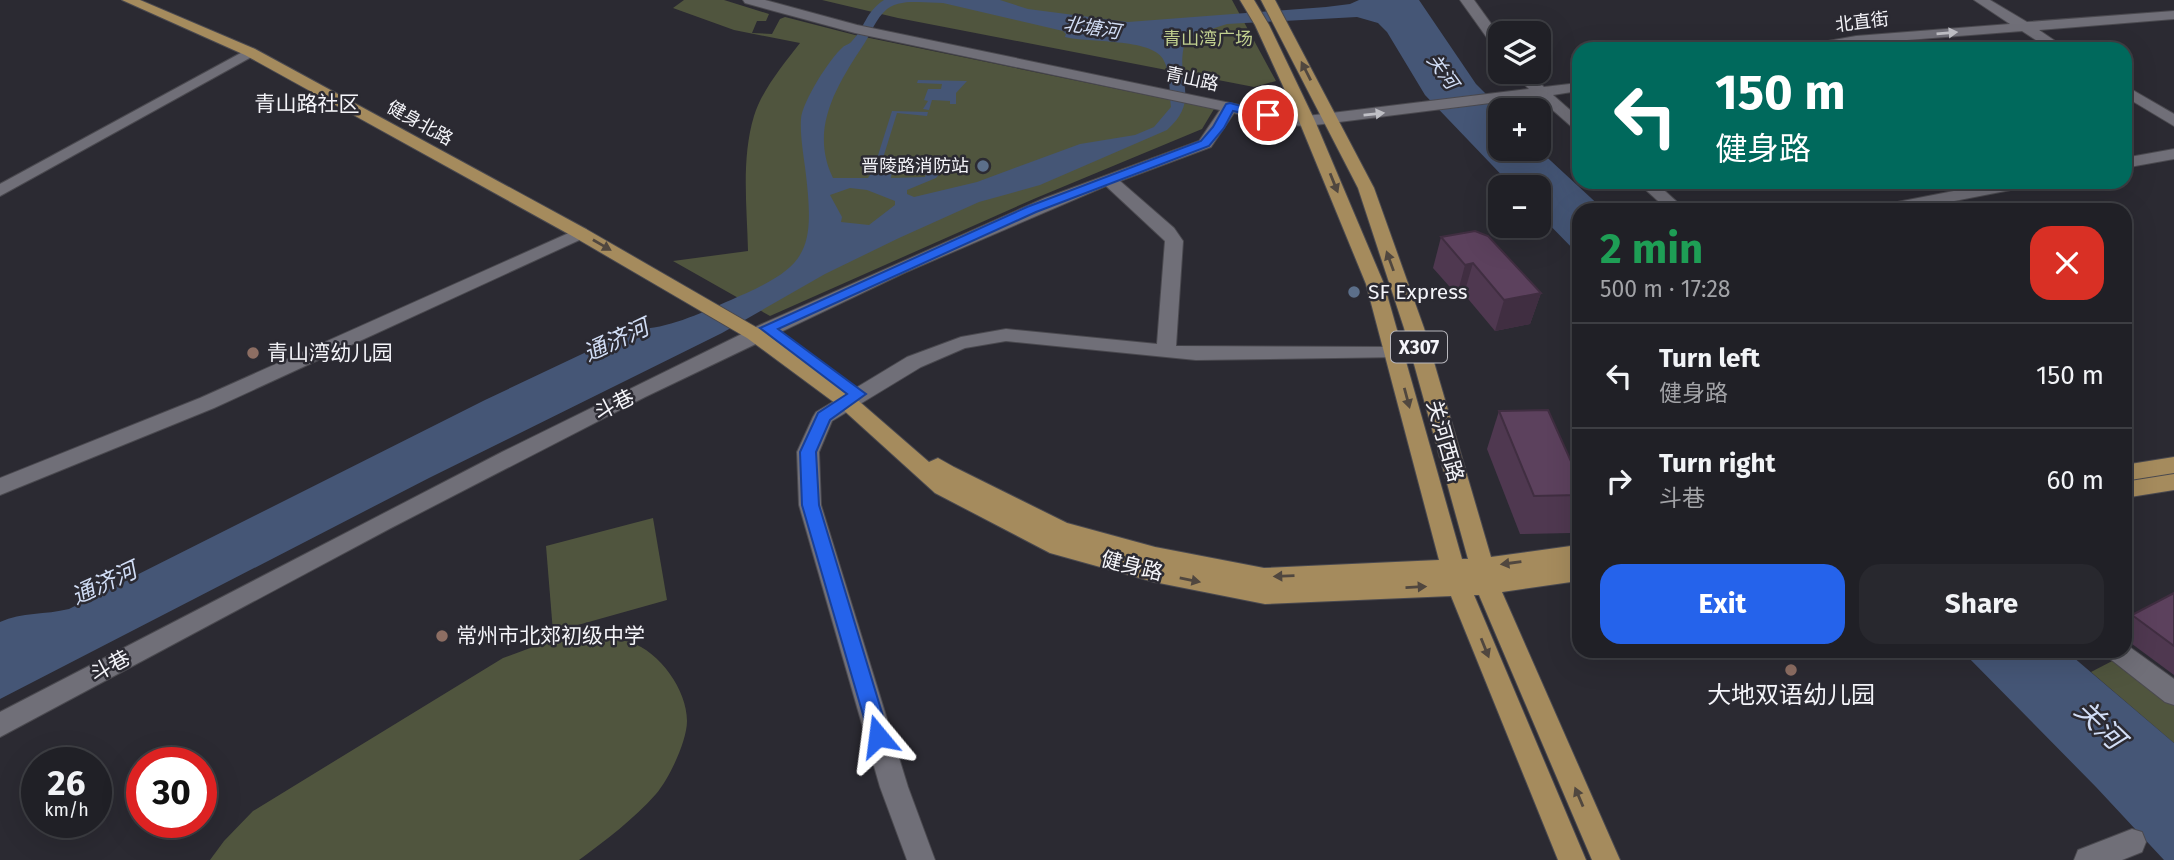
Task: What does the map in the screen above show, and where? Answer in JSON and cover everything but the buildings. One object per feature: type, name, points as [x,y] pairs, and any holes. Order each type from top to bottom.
[{"type":"main road","name":"健身北路","points":[[124,1],[155,4],[275,53],[596,226],[694,291]]},
{"type":"main road","name":"健身北路","points":[[155,4],[250,52],[580,233],[694,291]]},
{"type":"main road","name":"关河西路","points":[[1270,4],[1366,188],[1414,328],[1485,576],[1606,860]]},
{"type":"main road","name":"关河西路","points":[[1250,5],[1305,117],[1375,284],[1456,577],[1572,860]]},
{"type":"main road","name":"健身路","points":[[694,291],[760,331],[852,398],[943,487],[1058,547],[1154,573],[1265,594],[1456,577],[1572,572]]},
{"type":"main road","points":[[2132,472],[2174,465]]},
{"type":"main road","points":[[2132,489],[2174,482]]},
{"type":"main road","name":"健身路","points":[[1485,576],[1572,555]]},
{"type":"street","name":"青山路","points":[[750,0],[1197,96],[1305,117],[1330,118]]},
{"type":"street","name":"青山路","points":[[785,0],[859,25]]},
{"type":"street","points":[[1467,0],[1488,29]]},
{"type":"street","points":[[1981,0],[2049,42]]},
{"type":"street","name":"北直街","points":[[1845,42],[2174,15]]},
{"type":"street","points":[[0,191],[250,52]]},
{"type":"street","points":[[1531,84],[1572,120]]},
{"type":"street","points":[[1330,118],[1572,88]]},
{"type":"street","points":[[2132,94],[2174,121]]},
{"type":"street","name":"青山路","points":[[1197,96],[1288,120],[1305,117]]},
{"type":"street","name":"斗巷","points":[[0,725],[267,583],[760,331],[1032,209],[1205,144],[1230,106]]},
{"type":"street","points":[[2132,162],[2174,154]]},
{"type":"street","points":[[1109,180],[1168,232],[1174,241],[1166,352]]},
{"type":"street","points":[[1653,189],[1670,203]]},
{"type":"street","points":[[1918,203],[1990,189]]},
{"type":"street","points":[[0,487],[207,404],[580,233]]},
{"type":"street","points":[[921,860],[894,787],[810,505],[808,452],[823,417],[914,362],[961,343],[1006,335],[1166,352],[1394,354]]},
{"type":"street","points":[[2127,658],[2174,694]]},
{"type":"street","points":[[2088,860],[2132,842]]},
{"type":"green space","points":[[684,0],[724,0],[769,14],[766,21],[757,21],[752,33],[772,34],[780,19],[785,17],[855,35],[1214,109],[1202,129],[1036,198],[770,316],[673,261],[748,251],[746,166],[754,116],[768,87],[800,43],[734,30],[673,8]]},
{"type":"green space","name":"青山湾广场","points":[[822,0],[1232,0],[1276,81],[1254,87],[898,18]]},
{"type":"green space","points":[[653,518],[667,600],[553,632],[546,546]]},
{"type":"green space","points":[[593,637],[630,642],[652,654],[677,685],[686,709],[687,721],[684,739],[676,759],[656,794],[629,821],[579,860],[210,860],[253,811],[503,658],[549,641]]},
{"type":"green space","points":[[2116,659],[2174,704],[2174,743],[2091,672]]},
{"type":"water","name":"通济河","points":[[884,0],[1000,0],[1028,9],[1128,22],[1326,7],[1359,0],[1419,0],[1476,84],[1490,98],[1488,161],[1425,95],[1387,32],[1378,23],[1357,17],[1227,24],[1196,34],[1185,42],[1182,67],[1185,89],[1183,109],[1167,130],[1040,185],[979,202],[825,274],[722,333],[429,478],[0,699],[0,622],[69,609],[485,400],[635,329],[669,324],[716,307],[774,279],[790,267],[800,254],[809,220],[801,131],[803,111],[824,70],[856,36],[869,15]],"holes":[[[906,2],[943,3],[1063,31],[1065,37],[1075,39],[1133,44],[1156,52],[1163,59],[1169,76],[1171,107],[1154,127],[1135,135],[1080,144],[977,182],[914,197],[907,194],[907,190],[936,178],[941,172],[939,168],[927,169],[925,177],[891,178],[892,171],[879,171],[897,113],[927,116],[928,112],[892,111],[874,168],[868,178],[833,178],[826,160],[824,142],[829,108],[844,75],[877,21],[891,7]],[[850,188],[867,190],[895,201],[895,205],[869,225],[841,222],[842,217],[830,195]]]},
{"type":"water","points":[[918,80],[967,81],[956,93],[956,104],[932,100],[929,110],[923,109],[928,101],[924,100],[928,89],[941,89],[942,84],[917,83]]},
{"type":"water","name":"通济河","points":[[1488,161],[1551,161],[1572,180],[1572,189],[1581,189],[1596,203],[1572,203],[1572,248],[1551,226],[1551,175],[1502,175]]},
{"type":"water","name":"关河","points":[[1969,658],[2074,658],[2174,743],[2174,860],[2164,860]]},
{"type":"place","name":"晋陵路消防站","points":[[983,166]]},
{"type":"place","name":"SF Express","points":[[1354,292]]},
{"type":"place","name":"青山湾幼儿园","points":[[253,353]]},
{"type":"place","name":"常州市北郊初级中学","points":[[442,636]]},
{"type":"place","name":"大地双语幼儿园","points":[[1791,670]]},
{"type":"district","name":"青山路社区","points":[[307,104]]},
{"type":"route","points":[[878,736],[810,505],[808,452],[823,417],[858,394],[767,328],[1032,209],[1205,144],[1230,106],[1268,115]]},
{"type":"water label","name":"北塘河","points":[[1092,27]]}]
